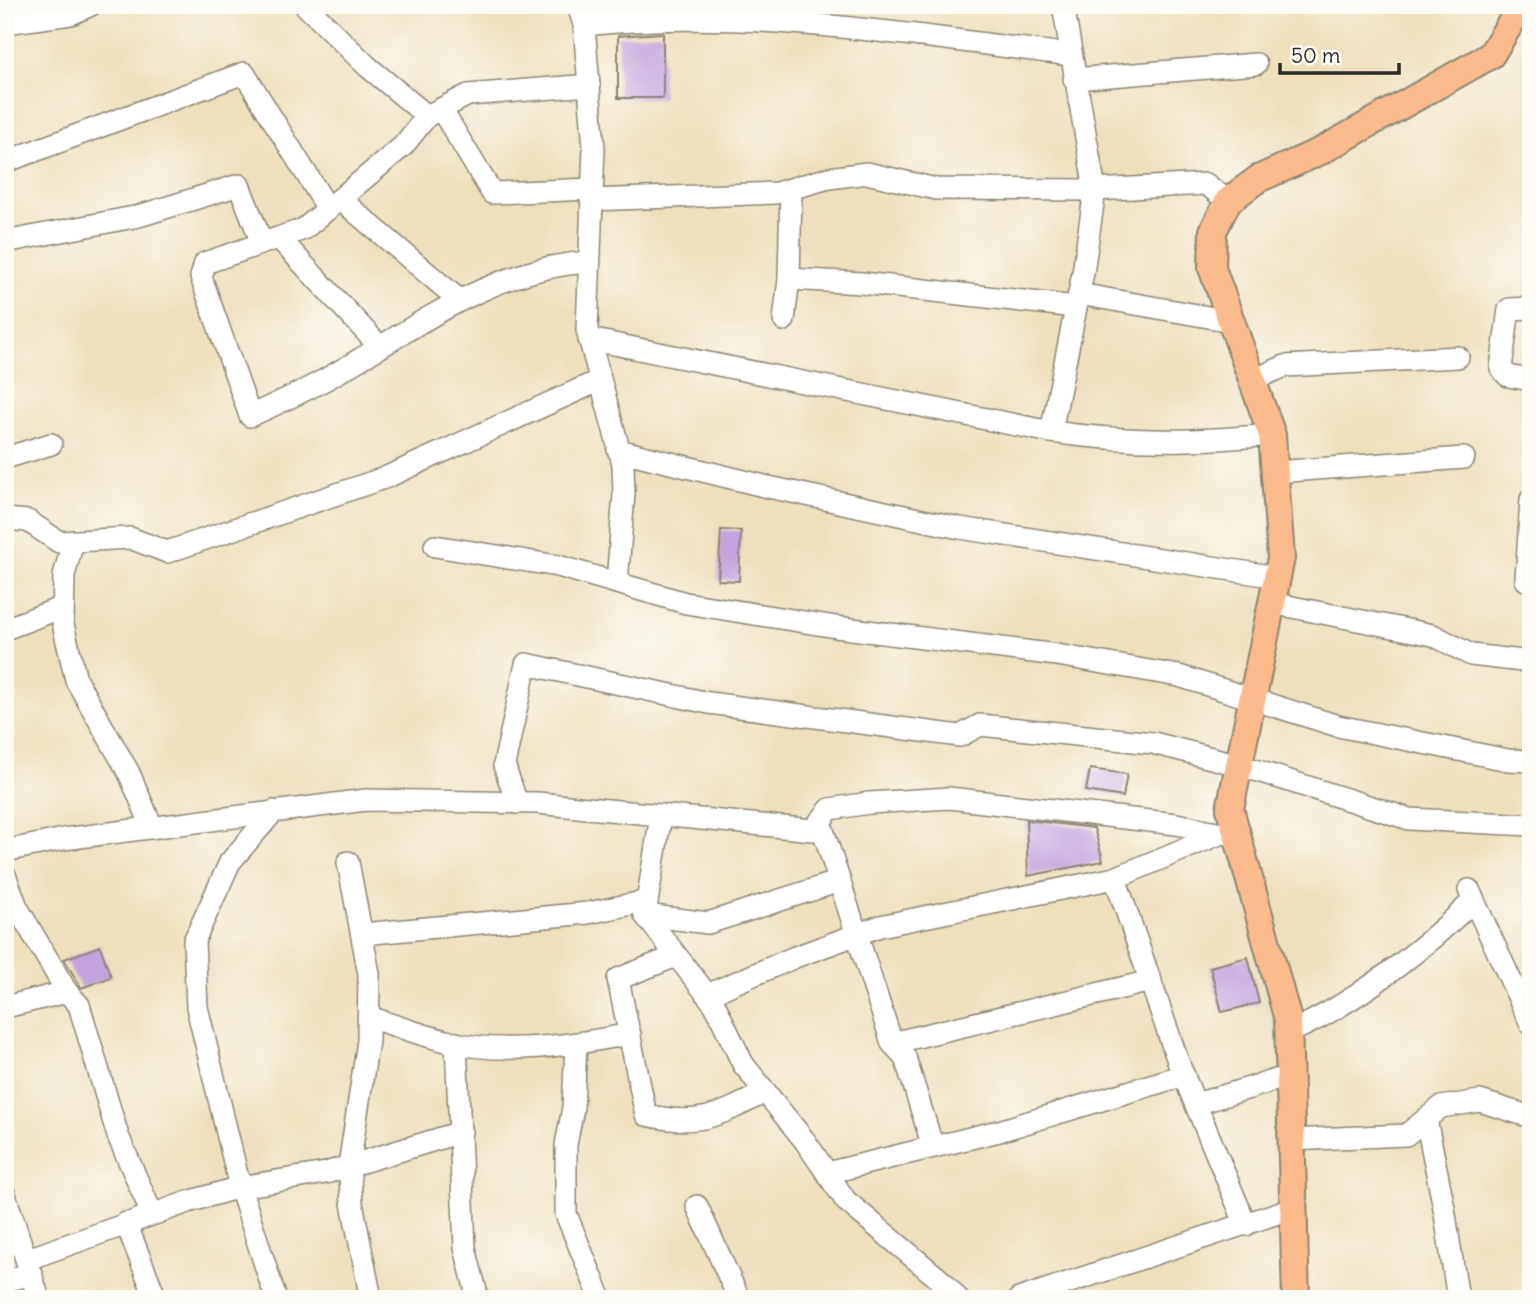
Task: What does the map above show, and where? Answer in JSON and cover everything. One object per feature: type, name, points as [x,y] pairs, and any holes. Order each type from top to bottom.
[{"type":"main road","points":[[1296,1299],[1287,1020],[1230,834],[1230,809],[1281,558],[1275,472],[1272,435],[1212,268],[1213,231],[1228,201],[1258,179],[1321,151],[1491,55],[1518,10],[1517,5]]},
{"type":"street","points":[[5,23],[71,15],[91,5]]},
{"type":"street","points":[[305,5],[367,66],[434,113],[492,193],[776,193],[829,178],[867,173],[936,189],[1095,190],[1206,184],[1228,201]]},
{"type":"street","points":[[1051,432],[1078,301],[1095,190],[1063,5]]},
{"type":"street","points":[[617,583],[624,494],[623,464],[598,381],[587,330],[594,148],[581,15],[743,20],[783,14],[854,28],[1071,55]]},
{"type":"street","points":[[1074,79],[1256,64]]},
{"type":"street","points":[[5,163],[244,73],[334,204],[459,300]]},
{"type":"street","points":[[589,85],[468,95],[434,113],[403,146],[304,229],[205,263],[201,277],[250,416],[326,379],[459,300],[553,264],[589,262]]},
{"type":"street","points":[[5,242],[139,216],[239,185],[271,241],[380,347]]},
{"type":"street","points":[[784,320],[789,279],[791,189]]},
{"type":"street","points":[[789,279],[1078,301],[1231,321]]},
{"type":"street","points":[[1531,308],[1509,309],[1501,368],[1507,376],[1531,380]]},
{"type":"street","points":[[589,340],[1051,432],[1132,441],[1185,442],[1272,435]]},
{"type":"street","points":[[1253,380],[1285,366],[1458,357]]},
{"type":"street","points":[[5,519],[28,520],[59,542],[130,538],[167,552],[387,477],[598,381]]},
{"type":"street","points":[[5,458],[51,444]]},
{"type":"street","points":[[618,450],[764,486],[960,528],[1277,577]]},
{"type":"street","points":[[1275,472],[1464,458]]},
{"type":"street","points":[[1526,580],[1531,499]]},
{"type":"street","points":[[73,541],[64,576],[63,624],[76,680],[129,773],[152,827]]},
{"type":"street","points":[[435,546],[558,566],[686,603],[836,627],[1057,655],[1178,676],[1253,697],[1338,726],[1508,760],[1531,761]]},
{"type":"street","points":[[1272,603],[1433,635],[1471,655],[1531,662]]},
{"type":"street","points":[[5,629],[63,607]]},
{"type":"street","points":[[517,803],[504,765],[526,664],[709,703],[960,736],[980,725],[1153,743],[1239,765],[1409,819],[1531,825]]},
{"type":"street","points":[[5,851],[152,827],[366,800],[517,803],[813,830],[830,809],[869,803],[949,798],[1176,824],[1230,834]]},
{"type":"street","points":[[274,811],[230,862],[194,941],[197,1006],[240,1186],[276,1299]]},
{"type":"street","points":[[661,815],[646,908],[676,956],[715,1005],[743,1063],[846,1201],[943,1283],[957,1299]]},
{"type":"street","points":[[820,821],[892,1043],[905,1057],[933,1147]]},
{"type":"street","points":[[707,995],[880,926],[1115,878],[1230,834]]},
{"type":"street","points":[[348,862],[369,974],[368,1041],[349,1166],[352,1203],[370,1299]]},
{"type":"street","points":[[5,874],[17,907],[67,992],[79,1005],[118,1136],[152,1214]]},
{"type":"street","points":[[1115,878],[1184,1075],[1246,1225]]},
{"type":"street","points":[[362,934],[646,908],[708,923],[840,881]]},
{"type":"street","points":[[1288,1033],[1321,1019],[1415,952],[1471,895],[1531,1024]]},
{"type":"street","points":[[676,956],[618,979],[646,1115],[670,1120],[717,1117],[765,1092]]},
{"type":"street","points":[[892,1043],[1151,981]]},
{"type":"street","points":[[5,1007],[67,992]]},
{"type":"street","points":[[369,1017],[456,1043],[508,1047],[576,1045],[630,1034]]},
{"type":"street","points":[[456,1043],[465,1248],[478,1299]]},
{"type":"street","points":[[576,1045],[573,1108],[566,1145],[566,1214],[601,1299]]},
{"type":"street","points":[[827,1173],[933,1147],[1184,1075]]},
{"type":"street","points":[[1196,1104],[1289,1076]]},
{"type":"street","points":[[1291,1140],[1406,1135],[1441,1107],[1479,1101],[1531,1117]]},
{"type":"street","points":[[1426,1119],[1444,1208],[1458,1299]]},
{"type":"street","points":[[5,1281],[30,1266],[152,1214],[240,1186],[326,1173],[461,1132]]},
{"type":"street","points":[[5,1195],[39,1299]]},
{"type":"street","points":[[698,1206],[739,1299]]},
{"type":"street","points":[[1019,1299],[1293,1208]]},
{"type":"street","points":[[126,1223],[156,1299]]},
{"type":"building","points":[[663,33],[663,98],[618,98],[618,36]]},
{"type":"building","points":[[721,530],[741,531],[739,581],[718,580]]},
{"type":"building","points":[[1090,769],[1127,774],[1123,797],[1086,791]]},
{"type":"building","points":[[1026,820],[1094,828],[1103,861],[1028,876]]},
{"type":"building","points":[[100,946],[111,977],[81,988],[64,959]]},
{"type":"building","points":[[1248,957],[1259,1003],[1222,1012],[1210,967]]}]
